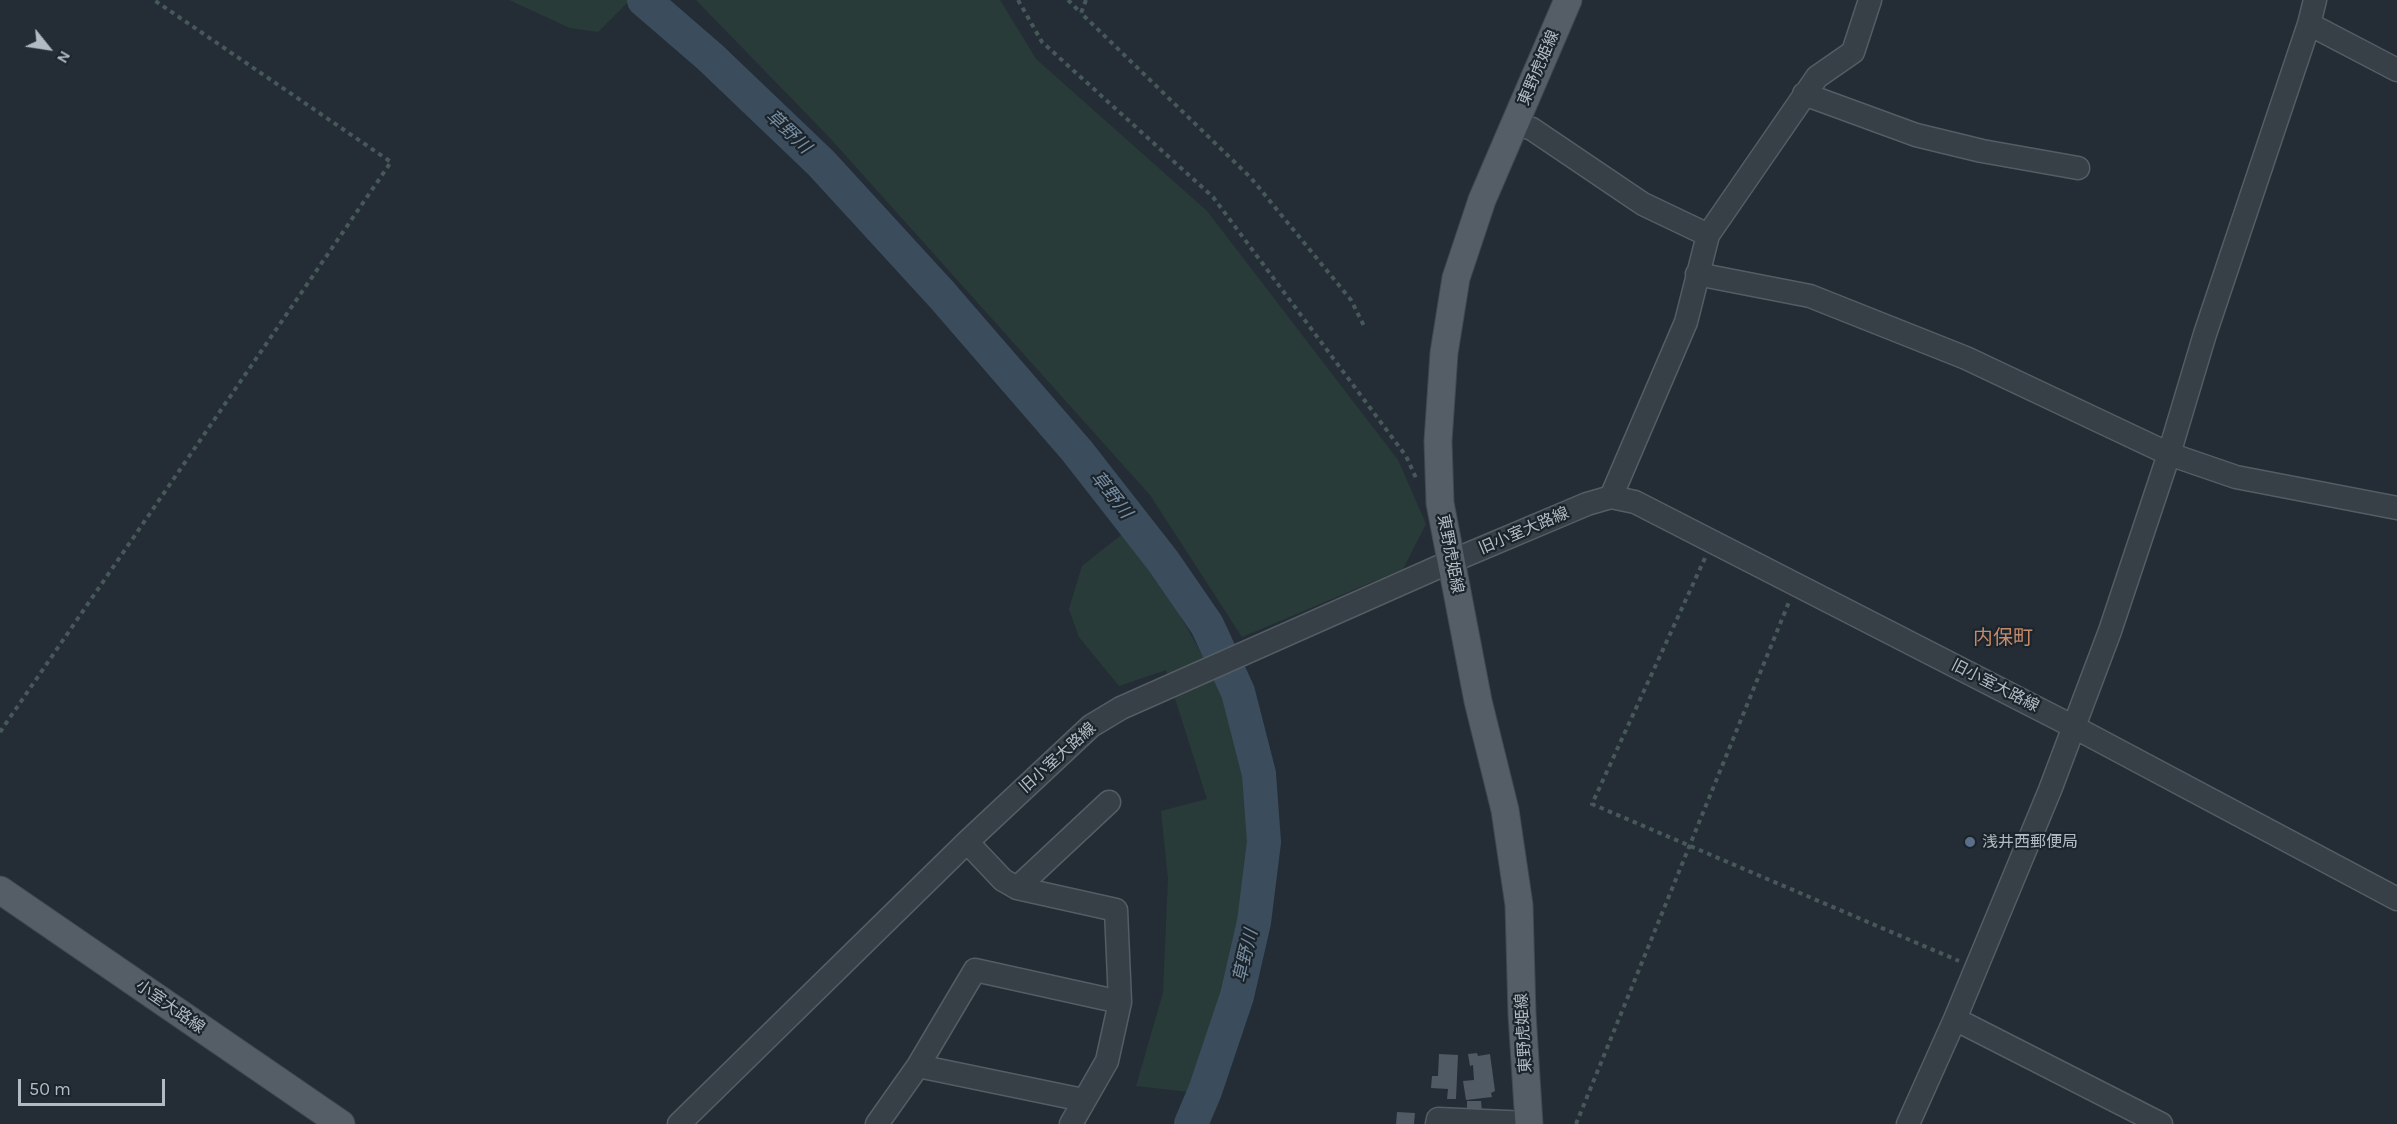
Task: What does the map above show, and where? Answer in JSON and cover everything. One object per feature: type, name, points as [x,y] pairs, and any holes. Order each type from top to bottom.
[{"type":"main road","name":"東野虎姫線","points":[[1529,1123],[1522,1014],[1520,905],[1505,810],[1478,701],[1440,502],[1438,441],[1444,353],[1456,278],[1482,200],[1568,0]]},
{"type":"main road","name":"小室大路線","points":[[0,890],[312,1115],[341,1124]]},
{"type":"street","points":[[1611,497],[1686,322],[1708,235],[1817,77],[1853,52],[1870,0]]},
{"type":"street","points":[[1908,1124],[1976,968],[2074,727],[2110,631],[2169,454],[2308,8],[2397,70]]},
{"type":"street","points":[[1804,94],[1916,135],[1982,151],[2078,168]]},
{"type":"street","points":[[1515,123],[1532,129],[1643,204],[1708,235]]},
{"type":"street","points":[[1697,274],[1810,296],[1966,358],[2169,454],[2236,477],[2397,508]]},
{"type":"street","name":"旧小室大路線","points":[[679,1124],[967,842],[1091,726],[1121,708],[1452,561],[1587,504],[1611,497],[1635,502],[2074,727],[2397,899]]},
{"type":"street","points":[[1017,888],[1109,802]]},
{"type":"street","points":[[967,842],[1003,880],[1017,888],[1116,910],[1120,1002],[1107,1060],[1071,1124]]},
{"type":"street","points":[[877,1124],[918,1066],[975,970],[1120,1002]]},
{"type":"street","points":[[1955,1018],[2161,1124]]},
{"type":"street","points":[[918,1066],[1083,1100]]},
{"type":"street","points":[[1437,1124],[1438,1119],[1529,1123]]},
{"type":"path","points":[[0,732],[390,162],[154,0]]},
{"type":"path","points":[[1018,0],[1042,42],[1213,197],[1406,456],[1418,484]]},
{"type":"path","points":[[1068,0],[1251,178],[1351,300],[1365,328]]},
{"type":"path","points":[[1081,13],[1086,0]]},
{"type":"path","points":[[1713,542],[1592,804],[1690,848],[1976,968]]},
{"type":"path","points":[[1576,1124],[1796,585]]},
{"type":"shaded area","points":[[509,0],[630,0],[598,32],[570,28]]},
{"type":"shaded area","points":[[696,0],[1000,0],[1036,59],[1207,211],[1398,460],[1426,524],[1403,569],[1242,637],[1150,495],[830,138]]},
{"type":"shaded area","points":[[1130,528],[1228,700],[1255,821],[1241,938],[1199,1093],[1136,1086],[1163,993],[1168,879],[1161,811],[1207,799],[1166,670],[1119,686],[1079,637],[1069,609],[1082,566]]},
{"type":"building","points":[[1477,1053],[1478,1056],[1490,1054],[1495,1091],[1491,1093],[1492,1097],[1466,1100],[1463,1081],[1474,1080],[1473,1065],[1470,1066],[1468,1054]]},
{"type":"building","points":[[1439,1054],[1458,1055],[1456,1099],[1447,1099],[1448,1089],[1431,1088],[1432,1076],[1438,1076]]},
{"type":"building","points":[[1467,1101],[1481,1101],[1482,1112],[1467,1112]]},
{"type":"building","points":[[1397,1112],[1415,1113],[1414,1124],[1396,1124]]},
{"type":"waterway","name":"草野川","points":[[644,0],[710,57],[821,163],[942,295],[1077,451],[1163,561],[1207,625],[1238,692],[1259,774],[1264,842],[1254,922],[1237,996],[1205,1091],[1191,1124]]},
{"type":"place","name":"浅井西郵便局","points":[[1970,842]]},
{"type":"district","name":"内保町","points":[[2003,638]]}]
